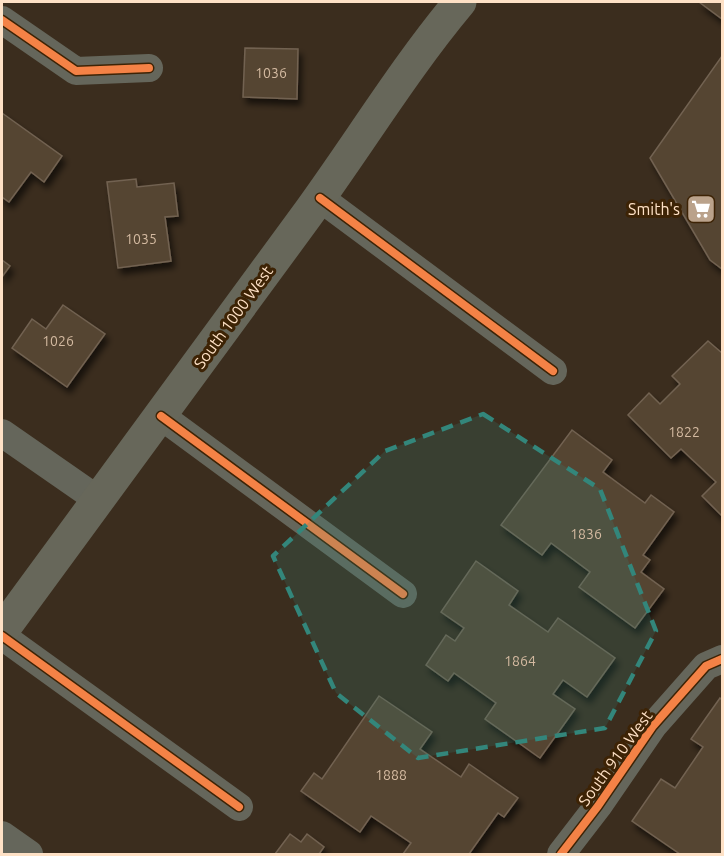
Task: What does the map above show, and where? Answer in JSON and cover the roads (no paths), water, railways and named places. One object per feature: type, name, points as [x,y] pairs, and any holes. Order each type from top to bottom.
[{"type":"main road","name":"South 1000 West","points":[[2,631],[320,198],[408,71],[460,2]]},
{"type":"street","points":[[2,20],[76,71],[149,68]]},
{"type":"street","points":[[320,198],[553,371]]},
{"type":"street","points":[[161,416],[403,594]]},
{"type":"street","points":[[2,433],[97,499]]},
{"type":"street","points":[[2,636],[239,807]]},
{"type":"street","name":"South 910 West","points":[[561,855],[653,726],[706,666],[723,659]]},
{"type":"street","points":[[2,835],[29,855]]},
{"type":"place","name":"Smith's","points":[[701,209]]}]
